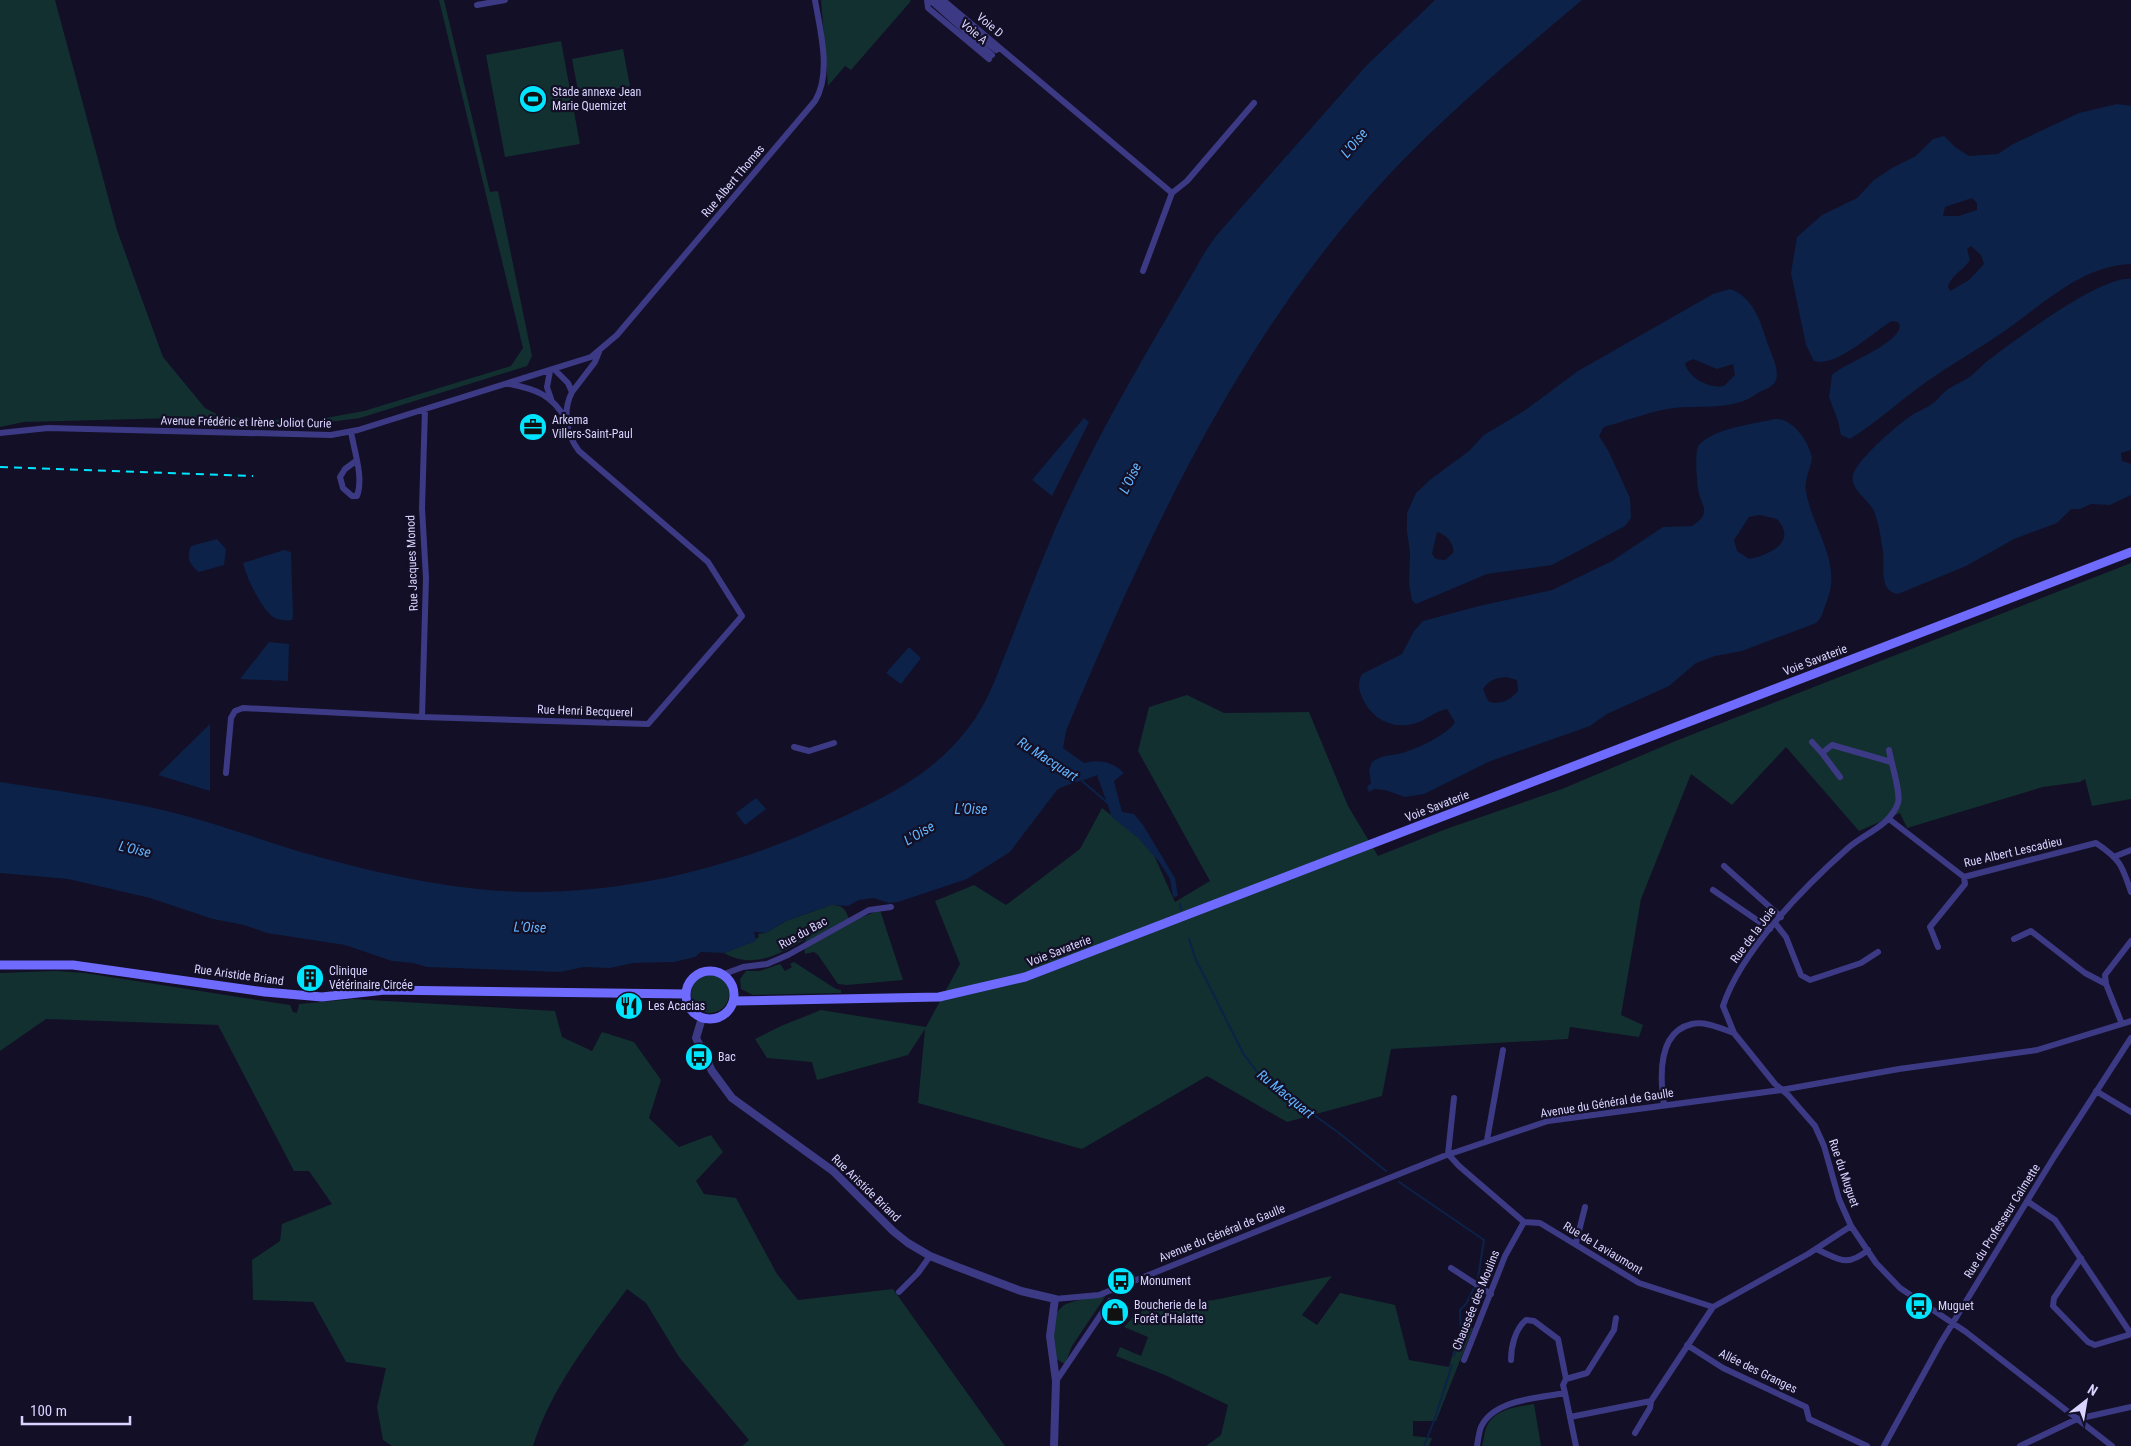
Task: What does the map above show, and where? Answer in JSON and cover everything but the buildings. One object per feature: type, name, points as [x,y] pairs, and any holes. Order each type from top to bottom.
[{"type":"main road","name":"Voie Savaterie","points":[[734,1001],[939,997],[1025,977],[2131,552]]},
{"type":"main road","name":"Rue Aristide Briand","points":[[0,965],[74,964],[264,992],[322,997],[385,990],[686,994]]},
{"type":"main road","points":[[710,970],[724,974],[733,986],[734,1001],[725,1014],[718,1018],[702,1018],[690,1008],[686,994],[690,980],[702,971],[710,970]]},
{"type":"street","points":[[477,5],[505,0]]},
{"type":"street","name":"Rue Albert Thomas","points":[[599,352],[624,328],[815,101],[820,91],[823,64],[815,0]]},
{"type":"street","name":"Voie A","points":[[928,0],[928,8],[994,53]]},
{"type":"street","points":[[936,0],[994,53],[1172,193]]},
{"type":"street","name":"Voie D","points":[[943,0],[994,53]]},
{"type":"street","points":[[1143,271],[1172,193],[1187,180],[1254,102]]},
{"type":"street","points":[[566,421],[568,402],[572,392],[595,362],[599,352]]},
{"type":"street","name":"Avenue Frédéric et Irène Joliot Curie","points":[[0,433],[48,428],[311,436],[351,432],[552,371],[599,352]]},
{"type":"street","points":[[566,421],[553,402],[547,387],[552,371],[568,382],[572,392]]},
{"type":"street","points":[[510,384],[536,390],[553,402],[568,402]]},
{"type":"street","name":"Rue Jacques Monod","points":[[422,717],[426,578],[422,508],[425,409]]},
{"type":"street","name":"Rue Henri Becquerel","points":[[226,772],[230,720],[233,713],[240,708],[422,717],[648,724],[742,616],[708,562],[582,454],[571,438],[566,421]]},
{"type":"street","points":[[351,432],[356,461],[359,491],[356,496],[352,496],[343,488],[340,477],[345,469],[356,461]]},
{"type":"street","points":[[1812,742],[1840,777]]},
{"type":"street","points":[[794,747],[809,751],[834,743]]},
{"type":"street","points":[[1822,753],[1832,745],[1891,762]]},
{"type":"street","points":[[1889,750],[1898,801],[1889,819]]},
{"type":"street","name":"Rue Albert Lescadieu","points":[[1889,819],[1964,877],[2096,843],[2116,856]]},
{"type":"street","name":"Rue de la Joie","points":[[1781,1090],[1734,1033],[1723,1006],[1727,994],[1739,972],[1781,916],[1849,846],[1889,819]]},
{"type":"street","points":[[2131,850],[2116,856],[2124,870],[2131,892]]},
{"type":"street","points":[[1724,866],[1781,916]]},
{"type":"street","points":[[1938,946],[1930,928],[1965,884],[1964,877]]},
{"type":"street","points":[[1713,890],[1770,929]]},
{"type":"street","name":"Rue du Bac","points":[[724,974],[743,967],[767,964],[788,955],[869,910],[892,907]]},
{"type":"street","points":[[1775,923],[1786,937],[1801,975],[1810,980],[1861,963],[1878,952]]},
{"type":"street","points":[[2014,939],[2031,931],[2085,973],[2106,984]]},
{"type":"street","points":[[2122,1024],[2106,984],[2105,975],[2131,941]]},
{"type":"street","name":"Rue Aristide Briand","points":[[702,1018],[696,1038],[712,1071],[732,1098],[833,1171],[892,1231],[930,1256],[1020,1291]]},
{"type":"street","name":"Avenue du Général de Gaulle","points":[[1020,1291],[1056,1299],[1099,1295],[1448,1154],[1548,1121],[1781,1090],[1899,1068],[2037,1050],[2131,1021]]},
{"type":"street","points":[[1664,1106],[1660,1076],[1662,1061],[1670,1040],[1680,1029],[1694,1024],[1716,1026],[1734,1033]]},
{"type":"street","name":"Rue du Professeur Calmette","points":[[1884,1446],[1900,1414],[1953,1322],[2027,1201],[2131,1038]]},
{"type":"street","points":[[1487,1140],[1503,1050]]},
{"type":"street","name":"Rue du Muguet","points":[[1781,1090],[1815,1126],[1824,1146],[1839,1199],[1851,1226],[1868,1250],[1900,1288],[1953,1322],[2112,1446]]},
{"type":"street","points":[[2096,1091],[2131,1112]]},
{"type":"street","points":[[1448,1154],[1454,1098]]},
{"type":"street","name":"Rue de Laviaumont","points":[[1448,1154],[1524,1222],[1540,1223],[1576,1243],[1639,1283],[1713,1307]]},
{"type":"street","points":[[2027,1201],[2055,1220],[2081,1258],[2131,1334],[2095,1345],[2088,1342],[2053,1306],[2054,1298],[2081,1258]]},
{"type":"street","points":[[1576,1243],[1585,1207]]},
{"type":"street","name":"Chaussée des Moulins","points":[[1464,1360],[1504,1256],[1524,1222]]},
{"type":"street","points":[[1635,1433],[1650,1408],[1651,1401],[1686,1344],[1713,1307],[1851,1226]]},
{"type":"street","points":[[1816,1248],[1844,1261],[1855,1260],[1868,1250]]},
{"type":"street","points":[[899,1292],[918,1274],[930,1256]]},
{"type":"street","points":[[1451,1268],[1490,1294]]},
{"type":"street","points":[[1054,1446],[1056,1381],[1050,1336],[1056,1299]]},
{"type":"street","points":[[1056,1381],[1110,1301]]},
{"type":"street","points":[[1566,1379],[1587,1374],[1614,1330],[1616,1318]]},
{"type":"street","points":[[1511,1360],[1511,1348],[1520,1325],[1526,1320],[1534,1321],[1558,1338],[1566,1379],[1563,1385],[1576,1446]]},
{"type":"street","name":"Allée des Granges","points":[[1686,1344],[1723,1368],[1806,1407],[1809,1419],[1867,1446]]},
{"type":"street","points":[[1477,1446],[1481,1427],[1489,1417],[1501,1408],[1566,1393]]},
{"type":"street","points":[[1570,1417],[1651,1401]]},
{"type":"street","points":[[2020,1446],[2077,1419],[2131,1407]]},
{"type":"green space","points":[[0,0],[55,0],[117,230],[163,357],[205,408],[222,417],[309,421],[364,411],[511,366],[523,348],[439,0],[444,0],[490,192],[498,191],[532,356],[527,366],[360,418],[306,425],[176,418],[24,422],[0,427]]},
{"type":"green space","points":[[821,0],[911,1],[851,70],[845,66],[828,86]]},
{"type":"green space","name":"Stade annexe Jean Marie Quemizet","points":[[561,41],[580,144],[505,157],[486,55]]},
{"type":"green space","points":[[623,49],[630,86],[579,96],[572,59]]},
{"type":"green space","points":[[2131,563],[2131,799],[2092,806],[2085,779],[2080,782],[2043,787],[1907,828],[1900,813],[1859,831],[1786,747],[1732,805],[1691,774],[1641,899],[1621,1015],[1643,1025],[1639,1037],[1570,1027],[1568,1039],[1391,1049],[1382,1096],[1287,1122],[1207,1076],[1082,1149],[918,1103],[925,1029],[908,1055],[817,1080],[812,1062],[767,1058],[755,1039],[821,1010],[926,1027],[960,964],[935,901],[974,885],[1006,905],[1080,849],[1102,808],[1149,844],[1175,902],[1210,881],[1138,751],[1149,707],[1187,695],[1224,713],[1309,712],[1348,806],[1378,856],[1446,829],[1562,789],[1678,740]]},
{"type":"green space","points":[[831,905],[842,907],[850,922],[880,910],[903,980],[847,985],[838,984],[818,955],[814,952],[805,954],[804,943],[807,938],[777,954],[756,960],[735,958],[724,953],[755,941],[759,937],[758,934],[766,933],[786,921]]},
{"type":"green space","points":[[794,962],[836,989],[841,990],[841,993],[753,995],[741,989],[740,979],[746,971],[760,971],[780,964],[785,971],[792,967],[790,964]]},
{"type":"green space","points":[[56,971],[85,973],[290,1005],[293,1012],[297,1013],[299,1004],[353,999],[555,1011],[562,1037],[592,1051],[602,1032],[634,1042],[661,1080],[649,1118],[679,1147],[711,1135],[723,1152],[696,1181],[704,1194],[736,1198],[777,1274],[798,1300],[893,1289],[1005,1446],[742,1446],[749,1440],[679,1357],[646,1303],[627,1289],[586,1345],[561,1384],[550,1404],[533,1446],[392,1446],[383,1440],[377,1407],[386,1368],[346,1362],[313,1302],[253,1300],[252,1260],[280,1241],[282,1224],[332,1204],[309,1171],[294,1171],[218,1025],[46,1019],[0,1051],[0,973]]},
{"type":"green space","points":[[710,975],[723,981],[729,994],[723,1007],[710,1013],[697,1007],[691,994],[697,981]]},
{"type":"green space","points":[[1332,1276],[1302,1315],[1317,1325],[1340,1293],[1395,1305],[1409,1360],[1449,1367],[1461,1325],[1473,1328],[1436,1421],[1413,1421],[1413,1436],[1432,1438],[1429,1446],[1206,1446],[1221,1435],[1228,1405],[1165,1375],[1116,1356],[1120,1347],[1141,1356],[1148,1337],[1124,1327],[1136,1314],[1149,1308],[1214,1300]]},
{"type":"green space","points":[[1107,1294],[1072,1346],[1065,1364],[1056,1359],[1054,1327],[1057,1312],[1069,1303]]},
{"type":"green space","points":[[1534,1404],[1541,1446],[1482,1446],[1486,1428],[1495,1416],[1507,1410]]},
{"type":"water","name":"L’Oise","points":[[1435,0],[1582,0],[1471,95],[1418,145],[1368,198],[1319,257],[1275,320],[1234,385],[1196,452],[1160,520],[1127,590],[1066,731],[1063,748],[1084,763],[1106,762],[1124,773],[1114,781],[1122,812],[1134,814],[1143,825],[1175,878],[1178,896],[1173,897],[1170,879],[1160,863],[1139,839],[1112,817],[1097,775],[1057,790],[1010,852],[967,879],[898,902],[889,903],[874,898],[859,900],[848,906],[831,905],[786,921],[766,933],[754,932],[756,941],[724,953],[701,952],[695,957],[674,962],[633,963],[610,968],[584,967],[560,972],[427,967],[413,963],[392,961],[345,945],[267,933],[244,925],[213,919],[150,898],[68,879],[0,873],[0,782],[116,800],[154,808],[319,857],[395,876],[475,889],[527,892],[601,888],[638,883],[710,867],[746,856],[815,829],[858,810],[899,788],[936,762],[953,746],[981,709],[995,680],[1072,491],[1127,387],[1205,252],[1216,236],[1367,65]]},
{"type":"water","points":[[2117,104],[2131,106],[2131,264],[2113,266],[2096,271],[2064,288],[2006,330],[1926,382],[1850,439],[1841,435],[1829,397],[1832,375],[1881,347],[1897,333],[1900,326],[1898,322],[1892,321],[1843,354],[1823,362],[1814,361],[1806,345],[1791,273],[1797,237],[1822,215],[1857,198],[1874,180],[1916,156],[1933,139],[1944,136],[1955,147],[1969,156],[1998,154],[2013,144],[2079,113]],"holes":[[[1972,198],[1977,203],[1977,210],[1959,216],[1943,216],[1945,207]],[[1971,246],[1981,255],[1984,264],[1969,280],[1950,291],[1948,287],[1952,279],[1970,260],[1967,249]]]},
{"type":"water","points":[[2131,279],[2131,450],[2121,453],[2122,461],[2131,464],[2131,495],[2110,505],[2091,504],[2080,509],[2071,509],[2057,523],[2014,539],[1966,566],[1898,594],[1892,592],[1885,583],[1883,552],[1876,516],[1853,482],[1855,470],[1860,463],[1881,440],[1905,420],[1932,404],[1950,388],[1966,379],[2056,312],[2099,288],[2117,281]]},
{"type":"water","points":[[1730,289],[1744,297],[1754,309],[1761,323],[1777,370],[1776,380],[1773,385],[1739,403],[1665,409],[1603,428],[1599,436],[1609,452],[1630,498],[1631,518],[1625,526],[1552,565],[1487,574],[1416,604],[1412,600],[1409,584],[1410,552],[1407,513],[1416,493],[1431,479],[1469,451],[1484,435],[1524,411],[1578,371],[1713,294]],"holes":[[[1693,359],[1717,369],[1733,364],[1735,375],[1724,386],[1706,384],[1695,378],[1687,368],[1685,363]],[[1437,532],[1447,537],[1453,546],[1453,553],[1445,560],[1436,559],[1432,554]]]},
{"type":"water","points":[[1084,418],[1089,422],[1052,496],[1032,480]]},
{"type":"water","points":[[1775,419],[1788,422],[1794,426],[1807,444],[1812,457],[1806,482],[1806,491],[1809,505],[1829,560],[1831,574],[1831,589],[1822,614],[1816,623],[1742,651],[1715,656],[1696,663],[1669,686],[1607,714],[1590,726],[1488,762],[1424,794],[1405,797],[1385,790],[1374,789],[1369,792],[1367,787],[1371,783],[1369,770],[1372,762],[1379,758],[1408,751],[1423,745],[1452,727],[1455,722],[1447,709],[1411,724],[1396,725],[1381,720],[1375,716],[1365,703],[1359,689],[1362,674],[1402,654],[1414,631],[1423,621],[1552,590],[1612,561],[1663,527],[1692,526],[1701,518],[1704,512],[1697,477],[1696,461],[1699,445],[1714,434]],"holes":[[[1760,515],[1777,519],[1783,527],[1783,541],[1772,551],[1749,559],[1737,551],[1734,540],[1749,517]],[[1506,677],[1517,680],[1518,691],[1504,701],[1497,703],[1488,701],[1483,689],[1493,680]]]},
{"type":"water","points":[[217,539],[226,549],[224,565],[199,572],[190,561],[191,546]]},
{"type":"water","points":[[284,550],[291,552],[292,620],[277,619],[268,613],[247,576],[243,563]]},
{"type":"water","points":[[269,642],[289,644],[288,681],[240,679]]},
{"type":"water","points":[[909,647],[921,658],[901,684],[886,673]]},
{"type":"water","points":[[210,724],[210,791],[158,775]]},
{"type":"water","points":[[756,798],[766,809],[745,825],[736,813]]},
{"type":"waterway","name":"Ru Macquart","points":[[1082,781],[1109,804]]},
{"type":"waterway","name":"Ru Macquart","points":[[1180,904],[1181,910]]},
{"type":"waterway","name":"Ru Macquart","points":[[1189,939],[1195,958],[1243,1053],[1260,1076],[1339,1133],[1386,1171]]},
{"type":"waterway","name":"Ru Macquart","points":[[1399,1182],[1484,1240],[1478,1278]]},
{"type":"waterway","name":"Ru Macquart","points":[[1454,1356],[1461,1335],[1460,1310],[1466,1304],[1474,1288]]},
{"type":"waterway","name":"Ru Macquart","points":[[1424,1446],[1452,1365]]},
{"type":"railway","points":[[0,467],[253,476]]},
{"type":"place","name":"Stade annexe Jean Marie Quemizet","points":[[533,99]]},
{"type":"place","name":"Arkema Villers-Saint-Paul","points":[[533,427]]},
{"type":"place","name":"Clinique Vétérinaire Circée","points":[[310,978]]},
{"type":"place","name":"Les Acacias","points":[[629,1006]]},
{"type":"place","name":"Bac","points":[[699,1057]]},
{"type":"place","name":"Monument","points":[[1121,1281]]},
{"type":"place","name":"Muguet","points":[[1919,1306]]},
{"type":"place","name":"Boucherie de la Forêt d'Halatte","points":[[1115,1312]]},
{"type":"water label","name":"L'Oise","points":[[1354,143]]},
{"type":"water label","name":"L'Oise","points":[[1130,478]]},
{"type":"water label","name":"L'Oise","points":[[919,833]]},
{"type":"water label","name":"L'Oise","points":[[135,849]]},
{"type":"water label","name":"L'Oise","points":[[530,927]]}]
